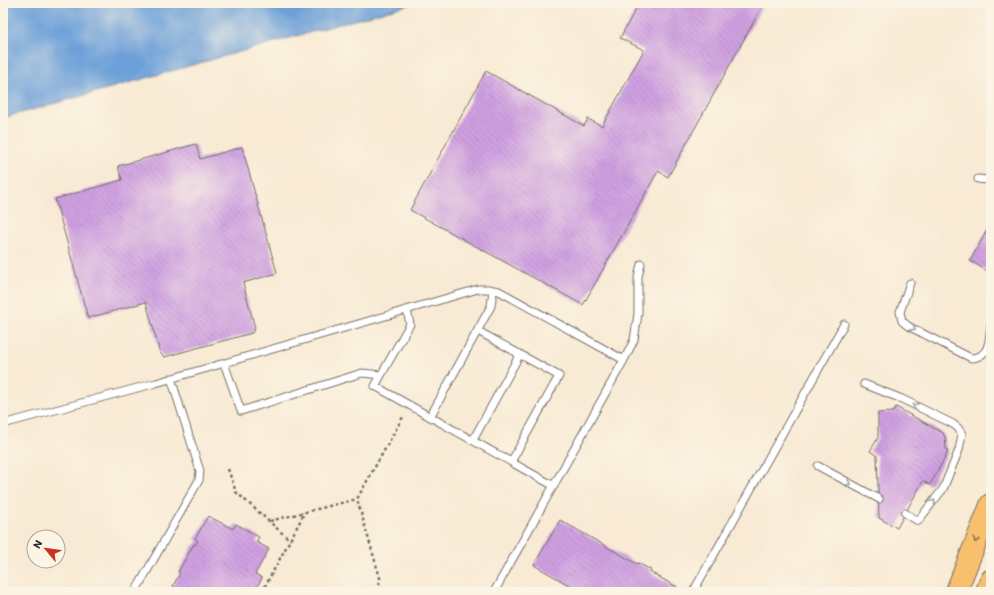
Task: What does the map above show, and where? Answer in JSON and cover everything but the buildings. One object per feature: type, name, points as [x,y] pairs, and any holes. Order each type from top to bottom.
[{"type":"main road","points":[[956,592],[991,504]]},
{"type":"main road","points":[[986,592],[991,580]]},
{"type":"lane","points":[[978,179],[991,182]]},
{"type":"lane","points":[[494,592],[634,340],[638,314],[638,277],[641,264]]},
{"type":"lane","points":[[910,283],[900,312],[902,321],[908,326],[971,358],[978,358],[984,354],[988,346],[991,323]]},
{"type":"lane","points":[[3,424],[172,378],[478,289],[499,291],[624,360]]},
{"type":"lane","points":[[430,417],[491,306],[493,290]]},
{"type":"lane","points":[[407,310],[410,324],[375,386],[554,486]]},
{"type":"lane","points":[[693,592],[844,324]]},
{"type":"lane","points":[[478,331],[559,376],[511,462]]},
{"type":"lane","points":[[473,440],[520,354]]},
{"type":"lane","points":[[224,363],[241,411],[362,373],[381,375]]},
{"type":"lane","points":[[135,592],[199,480],[200,471],[172,378]]},
{"type":"lane","points":[[864,384],[902,399],[953,424],[962,434],[962,441],[959,450],[943,489],[918,521],[905,513]]},
{"type":"lane","points":[[818,466],[879,499]]},
{"type":"path","points":[[378,585],[380,578],[357,499],[405,413]]},
{"type":"path","points":[[228,469],[236,492],[290,540]]},
{"type":"path","points":[[269,521],[357,499]]},
{"type":"path","points":[[262,592],[305,512]]},
{"type":"water","points":[[3,3],[415,3],[3,118]]}]
